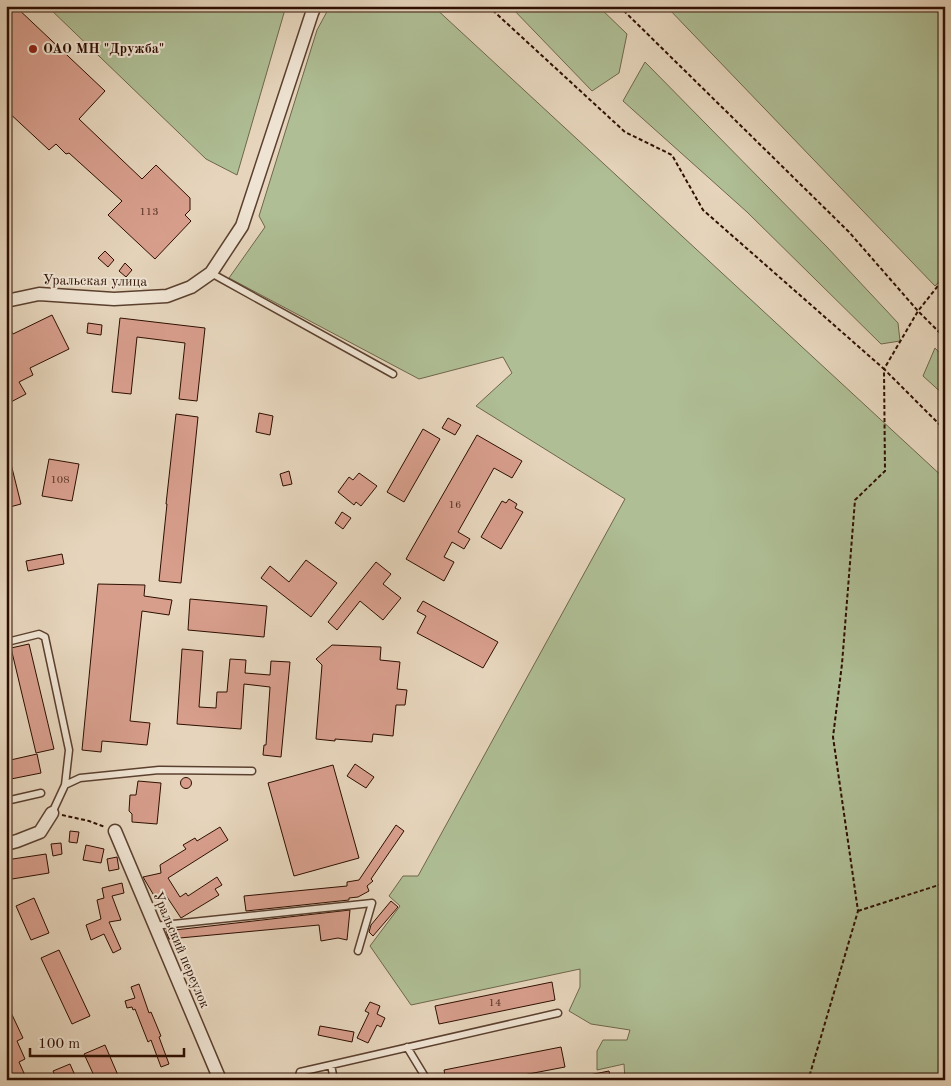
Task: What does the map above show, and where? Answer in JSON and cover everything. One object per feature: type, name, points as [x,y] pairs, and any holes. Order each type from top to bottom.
[{"type":"street","name":"Уральская улица","points":[[6,301],[39,294],[114,299],[167,296],[191,288],[211,273],[242,226],[315,6]]},
{"type":"street","points":[[6,844],[40,832],[52,813]]},
{"type":"street","name":"Уральский переулок","points":[[115,831],[220,1080]]},
{"type":"lane","points":[[211,273],[393,374]]},
{"type":"lane","points":[[6,644],[39,634],[45,637],[68,750],[65,785],[52,813]]},
{"type":"lane","points":[[65,785],[80,778],[159,770],[252,771]]},
{"type":"lane","points":[[6,801],[41,793]]},
{"type":"lane","points":[[154,926],[372,903],[358,950]]},
{"type":"lane","points":[[300,1072],[558,1013]]},
{"type":"lane","points":[[407,1047],[427,1080]]},
{"type":"lane","points":[[331,1065],[334,1080]]},
{"type":"lane","points":[[298,1080],[300,1072]]},
{"type":"lane","points":[[300,1072],[302,1080]]},
{"type":"path","points":[[488,6],[625,132],[672,155],[703,210],[884,369],[945,430]]},
{"type":"path","points":[[619,6],[849,232],[918,311],[945,338]]},
{"type":"path","points":[[805,1080],[810,1074],[858,911],[833,737],[842,664],[855,500],[885,471],[884,369],[918,311],[945,276]]},
{"type":"path","points":[[52,813],[89,821],[115,831]]},
{"type":"path","points":[[858,911],[945,883]]},
{"type":"green space","points":[[47,6],[286,6],[237,175],[206,159]]},
{"type":"green space","points":[[330,6],[433,6],[945,479],[945,1080],[625,1080],[624,1064],[597,1070],[597,1051],[603,1040],[627,1040],[630,1030],[591,1024],[569,1011],[580,987],[580,969],[411,1005],[370,946],[400,906],[389,896],[403,876],[418,876],[625,499],[476,406],[512,373],[503,357],[419,379],[229,278],[265,227],[259,216],[317,30]]},
{"type":"green space","points":[[510,6],[598,6],[627,34],[619,73],[592,91]]},
{"type":"green space","points":[[666,6],[945,6],[945,275],[935,286]]},
{"type":"green space","points":[[645,62],[827,247],[898,323],[900,341],[881,344],[747,212],[623,101]]},
{"type":"green space","points":[[935,348],[945,359],[945,396],[923,376]]},
{"type":"building","points":[[6,6],[15,6],[105,91],[79,119],[142,179],[156,165],[190,198],[190,210],[185,215],[191,221],[155,259],[108,215],[122,201],[69,153],[66,154],[56,144],[49,150],[6,110]]},
{"type":"building","points":[[105,251],[114,260],[108,267],[98,258]]},
{"type":"building","points":[[125,263],[132,270],[126,277],[119,271]]},
{"type":"building","points":[[52,315],[69,349],[30,368],[33,375],[19,382],[26,394],[9,403],[6,398],[6,321],[13,334]]},
{"type":"building","points":[[120,318],[205,328],[197,401],[179,399],[185,343],[137,337],[131,394],[112,392]]},
{"type":"building","points":[[88,323],[102,325],[101,335],[87,333]]},
{"type":"building","points":[[259,413],[273,416],[270,435],[256,432]]},
{"type":"building","points":[[176,414],[198,417],[181,583],[159,581]]},
{"type":"building","points":[[448,418],[461,425],[455,435],[442,428]]},
{"type":"building","points":[[423,429],[440,439],[404,502],[387,492]]},
{"type":"building","points":[[477,435],[522,461],[512,478],[494,468],[458,532],[470,539],[464,549],[452,542],[444,557],[454,562],[444,581],[406,559]]},
{"type":"building","points":[[6,456],[9,456],[21,504],[6,508]]},
{"type":"building","points":[[49,459],[79,464],[72,501],[42,496]]},
{"type":"building","points":[[289,471],[292,484],[283,486],[280,474]]},
{"type":"building","points":[[359,473],[377,486],[361,506],[356,502],[354,505],[338,492],[349,477],[353,480]]},
{"type":"building","points":[[509,499],[517,504],[515,508],[523,512],[501,549],[481,537],[502,501],[506,503]]},
{"type":"building","points":[[342,512],[351,518],[343,529],[335,523]]},
{"type":"building","points":[[62,554],[64,564],[28,571],[26,561]]},
{"type":"building","points":[[306,560],[337,583],[311,617],[261,578],[270,566],[289,582]]},
{"type":"building","points":[[376,562],[391,574],[383,584],[401,598],[383,620],[360,601],[337,630],[328,622]]},
{"type":"building","points":[[98,584],[145,585],[144,596],[172,600],[169,615],[142,611],[130,721],[150,723],[147,745],[102,741],[101,752],[82,750]]},
{"type":"building","points":[[190,599],[267,606],[264,637],[188,630]]},
{"type":"building","points":[[423,601],[498,642],[483,668],[417,633],[426,616],[417,611]]},
{"type":"building","points":[[29,644],[54,749],[36,753],[11,648]]},
{"type":"building","points":[[332,645],[381,647],[380,660],[400,662],[397,689],[407,690],[405,705],[396,705],[393,736],[373,734],[372,742],[316,739],[322,665],[316,659]]},
{"type":"building","points":[[182,649],[203,651],[199,707],[216,708],[217,692],[227,692],[230,659],[246,660],[245,673],[270,675],[271,661],[290,662],[281,757],[263,755],[264,745],[266,745],[270,687],[244,684],[241,729],[177,724]]},
{"type":"building","points":[[37,754],[41,773],[6,780],[6,761]]},
{"type":"building","points":[[355,764],[374,777],[366,788],[347,776]]},
{"type":"building","points":[[333,765],[359,858],[294,876],[268,783]]},
{"type":"building","points":[[186,777],[192,783],[186,789],[180,783]]},
{"type":"building","points":[[138,781],[161,783],[157,824],[132,822],[132,814],[129,811],[130,795],[136,795]]},
{"type":"building","points":[[396,825],[404,831],[371,879],[373,881],[367,886],[369,891],[358,897],[349,898],[349,900],[246,911],[244,896],[347,886],[347,882],[359,880]]},
{"type":"building","points":[[220,827],[228,840],[168,878],[180,897],[186,893],[188,896],[217,877],[222,885],[215,889],[219,895],[181,918],[165,894],[156,899],[143,877],[161,873],[160,865],[186,849],[183,845],[195,838],[197,841]]},
{"type":"building","points":[[70,831],[79,832],[77,843],[69,842]]},
{"type":"building","points":[[61,843],[62,854],[53,856],[51,844]]},
{"type":"building","points":[[86,845],[104,849],[101,863],[83,860]]},
{"type":"building","points":[[46,854],[49,873],[6,880],[6,860]]},
{"type":"building","points":[[117,857],[119,869],[109,871],[107,859]]},
{"type":"building","points":[[122,883],[124,893],[112,896],[121,920],[109,922],[121,949],[113,953],[104,934],[91,940],[86,925],[101,919],[97,900],[104,898],[102,888]]},
{"type":"building","points":[[34,898],[49,933],[31,940],[16,906]]},
{"type":"building","points":[[391,901],[398,907],[373,936],[369,932],[371,925]]},
{"type":"building","points":[[350,910],[347,940],[338,938],[321,941],[319,925],[169,939],[166,931]]},
{"type":"building","points":[[59,950],[90,1016],[72,1024],[41,958]]},
{"type":"building","points":[[552,982],[555,1000],[439,1024],[435,1006]]},
{"type":"building","points":[[139,984],[149,1013],[151,1012],[161,1036],[159,1037],[169,1064],[161,1067],[151,1040],[148,1042],[135,1009],[133,1010],[132,1007],[127,1008],[125,1001],[135,998],[131,987]]},
{"type":"building","points":[[6,1002],[23,1038],[17,1041],[25,1059],[19,1062],[27,1080],[6,1080]]},
{"type":"building","points":[[370,1002],[380,1006],[377,1014],[385,1018],[381,1027],[377,1025],[368,1043],[357,1038],[369,1013],[365,1011]]},
{"type":"building","points":[[320,1026],[354,1032],[352,1042],[318,1035]]},
{"type":"building","points":[[105,1045],[120,1080],[96,1080],[84,1054]]},
{"type":"building","points":[[561,1047],[565,1067],[497,1080],[446,1080],[444,1070]]},
{"type":"building","points":[[70,1064],[77,1080],[57,1080],[53,1071]]},
{"type":"building","points":[[609,1071],[611,1080],[584,1080],[584,1076]]},
{"type":"place","name":"ОАО МН \"Дружба\"","points":[[33,49]]}]
